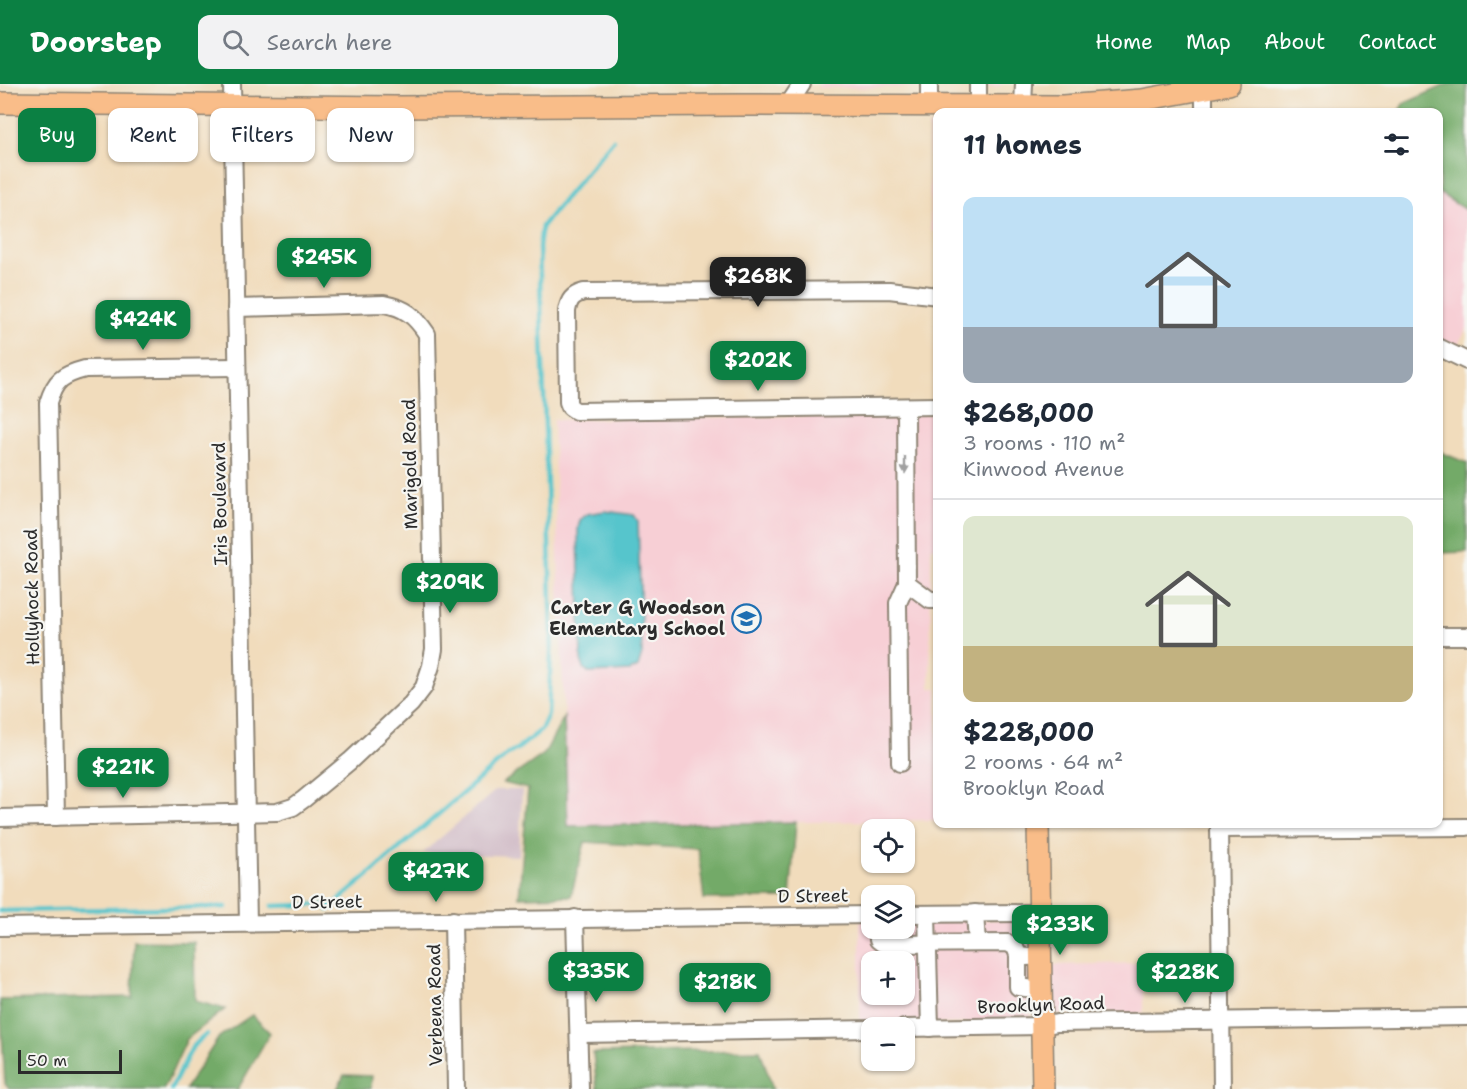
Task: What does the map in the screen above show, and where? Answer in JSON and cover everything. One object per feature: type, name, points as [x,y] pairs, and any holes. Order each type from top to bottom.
[{"type":"main road","points":[[1036,108],[1142,106],[1229,84]]},
{"type":"main road","points":[[0,104],[232,94],[417,107],[788,105],[1008,108]]},
{"type":"main road","points":[[1038,828],[1042,1089]]},
{"type":"street","points":[[788,105],[802,84]]},
{"type":"street","points":[[929,84],[929,106]]},
{"type":"street","points":[[978,84],[978,106]]},
{"type":"street","points":[[1023,108],[1024,84]]},
{"type":"street","points":[[1204,89],[1204,108]]},
{"type":"street","name":"Iris Boulevard","points":[[232,94],[248,923]]},
{"type":"street","points":[[933,295],[889,290],[584,292],[576,294],[568,303],[567,311],[567,393],[570,407],[576,411],[933,406]]},
{"type":"street","name":"Marigold Road","points":[[0,818],[277,812],[293,807],[350,761],[411,704],[424,687],[431,666],[433,637],[427,334],[406,310],[384,304],[236,308]]},
{"type":"street","points":[[1443,350],[1467,361]]},
{"type":"street","name":"Hollyhock Road","points":[[56,817],[48,403],[52,388],[60,379],[85,369],[237,367]]},
{"type":"street","points":[[900,764],[898,603],[907,583],[906,407]]},
{"type":"street","points":[[907,583],[933,599]]},
{"type":"street","points":[[1443,636],[1467,636]]},
{"type":"street","points":[[1443,827],[1467,827]]},
{"type":"street","points":[[1219,828],[1222,1089]]},
{"type":"street","points":[[915,914],[1040,913]]},
{"type":"street","points":[[927,914],[930,1028]]},
{"type":"street","points":[[975,914],[977,943]]},
{"type":"street","name":"D Street","points":[[0,927],[861,915]]},
{"type":"street","points":[[575,918],[580,1089]]},
{"type":"street","name":"Verbena Road","points":[[453,920],[456,1089]]},
{"type":"street","points":[[878,939],[882,943],[1008,943],[1015,947],[1018,954],[1018,987],[1041,990]]},
{"type":"street","points":[[1018,954],[1026,957],[1041,956]]},
{"type":"street","name":"Brooklyn Road","points":[[915,1028],[1042,1026],[1056,1023],[1467,1017]]},
{"type":"street","points":[[580,1034],[861,1029]]},
{"type":"shaded area","points":[[819,84],[1003,84],[998,87],[817,88]]},
{"type":"shaded area","points":[[929,126],[933,126],[933,231],[931,231]]},
{"type":"shaded area","points":[[1443,196],[1467,211],[1467,328],[1457,346],[1443,340]]},
{"type":"shaded area","name":"Carter G Woodson Elementary School","points":[[933,414],[930,688],[933,688],[933,820],[861,819],[861,821],[568,826],[553,420]]},
{"type":"shaded area","points":[[496,790],[522,790],[519,856],[423,853]]},
{"type":"shaded area","points":[[860,920],[861,939],[915,939],[915,920],[1029,920],[1031,1022],[915,1024],[915,1017],[861,1017],[861,1025]]},
{"type":"shaded area","points":[[1143,963],[1143,1014],[1053,1014],[1051,965]]},
{"type":"green space","points":[[1448,84],[1467,84],[1467,211],[1443,196],[1443,108],[1402,108],[1403,104]]},
{"type":"green space","points":[[1443,453],[1467,463],[1467,552],[1443,553]]},
{"type":"green space","points":[[564,717],[568,826],[796,822],[790,898],[704,899],[698,849],[585,842],[571,896],[519,897],[528,789],[503,783],[544,754]]},
{"type":"green space","points":[[134,941],[194,942],[195,1001],[225,1009],[187,1039],[164,1089],[9,1089],[5,1084],[0,1000],[132,997]]},
{"type":"green space","points":[[252,1015],[270,1033],[238,1089],[185,1089],[219,1037]]},
{"type":"green space","points":[[760,1050],[773,1089],[597,1089],[593,1053]]},
{"type":"green space","points":[[344,1075],[372,1076],[371,1089],[337,1089]]},
{"type":"water","points":[[605,511],[634,515],[638,521],[642,654],[638,667],[630,671],[589,673],[581,660],[578,529],[580,520],[587,514]]},
{"type":"waterway","points":[[328,910],[508,754],[541,730],[548,715],[552,633],[539,247],[542,226],[613,140]]},
{"type":"waterway","points":[[272,906],[335,904]]},
{"type":"waterway","points":[[0,911],[226,907]]},
{"type":"waterway","points":[[171,1089],[193,1046],[207,1034]]},
{"type":"place","name":"Carter G Woodson Elementary School","points":[[746,618]]}]
